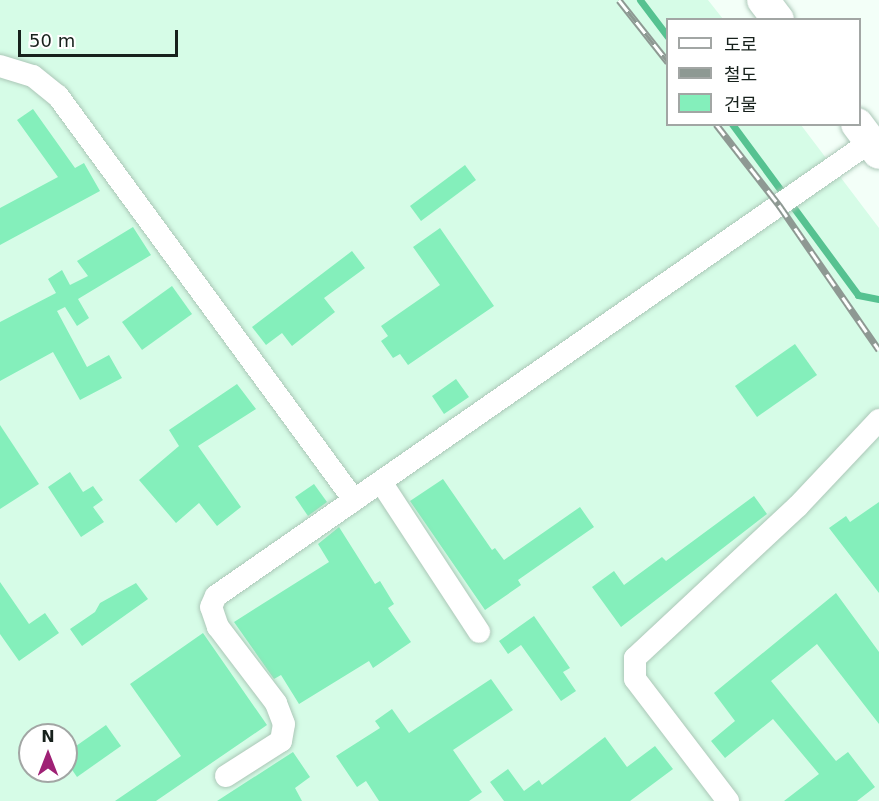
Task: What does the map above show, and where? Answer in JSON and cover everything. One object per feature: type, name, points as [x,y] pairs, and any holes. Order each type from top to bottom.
[{"type":"main road","points":[[763,0],[776,18]]},
{"type":"street","points":[[0,66],[33,76],[58,96],[354,500]]},
{"type":"street","points":[[226,777],[281,741],[284,724],[276,703],[218,627],[211,607],[216,596],[869,140]]},
{"type":"street","points":[[728,801],[635,679],[635,658],[798,506],[879,420]]},
{"type":"street","points":[[381,482],[479,632]]},
{"type":"shaded area","points":[[0,0],[708,0],[722,18],[666,18],[666,126],[802,126],[879,228],[879,801],[0,801]]},
{"type":"building","points":[[33,109],[75,168],[84,163],[100,191],[0,245],[0,208],[58,177],[17,120]]},
{"type":"building","points":[[465,165],[476,180],[421,221],[410,206]]},
{"type":"building","points":[[133,227],[151,255],[78,299],[89,318],[77,326],[65,307],[57,311],[87,367],[109,355],[122,378],[80,400],[53,352],[0,381],[0,322],[56,293],[48,279],[62,270],[70,285],[88,276],[77,261]]},
{"type":"building","points":[[440,228],[494,306],[408,365],[400,354],[393,358],[381,341],[388,336],[381,326],[440,285],[413,247]]},
{"type":"building","points":[[352,251],[365,268],[324,298],[335,312],[292,346],[282,333],[266,345],[252,327]]},
{"type":"building","points":[[172,286],[192,314],[142,350],[122,322]]},
{"type":"building","points":[[795,344],[817,375],[757,417],[735,386]]},
{"type":"building","points":[[456,379],[469,397],[444,414],[432,396]]},
{"type":"building","points":[[237,384],[256,409],[198,446],[241,507],[217,526],[199,503],[176,523],[139,480],[179,446],[169,430]]},
{"type":"building","points":[[0,425],[39,484],[0,509]]},
{"type":"building","points":[[70,472],[83,492],[93,486],[103,500],[93,507],[104,522],[81,537],[48,487]]},
{"type":"building","points":[[443,479],[492,550],[495,548],[504,560],[580,507],[594,527],[518,580],[521,585],[485,610],[410,501]]},
{"type":"building","points":[[314,484],[327,502],[308,516],[295,497]]},
{"type":"building","points":[[754,496],[767,514],[621,627],[592,587],[614,571],[624,585],[662,557],[666,561]]},
{"type":"building","points":[[879,502],[879,593],[829,528],[846,516],[850,522]]},
{"type":"building","points":[[339,527],[375,584],[380,581],[394,604],[388,608],[411,642],[373,668],[369,661],[299,704],[281,675],[274,679],[234,622],[329,562],[318,544]]},
{"type":"building","points":[[0,582],[29,624],[45,613],[59,633],[19,661],[0,634]]},
{"type":"building","points":[[136,583],[148,599],[82,646],[70,629],[95,612],[100,603]]},
{"type":"building","points":[[836,593],[879,652],[879,724],[817,644],[771,681],[836,761],[848,752],[875,787],[857,801],[784,801],[819,774],[773,719],[725,758],[711,741],[735,721],[714,693]]},
{"type":"building","points":[[534,616],[570,668],[563,672],[576,691],[561,701],[521,645],[508,654],[499,641]]},
{"type":"building","points":[[203,633],[267,725],[156,801],[115,801],[181,756],[130,684]]},
{"type":"building","points":[[491,679],[513,710],[453,750],[482,792],[469,801],[379,801],[366,781],[357,787],[336,756],[380,728],[375,721],[392,709],[409,733]]},
{"type":"building","points":[[106,725],[121,746],[78,776],[78,745]]},
{"type":"building","points":[[605,737],[627,767],[655,746],[673,769],[630,801],[504,801],[490,782],[508,769],[524,791],[539,780],[542,785]]},
{"type":"building","points":[[293,752],[310,777],[295,788],[302,801],[217,801]]},
{"type":"waterway","points":[[640,0],[666,34]]},
{"type":"waterway","points":[[733,126],[858,295],[879,299]]},
{"type":"railway","points":[[619,0],[666,59]]},
{"type":"railway","points":[[718,126],[779,205],[879,350]]}]
